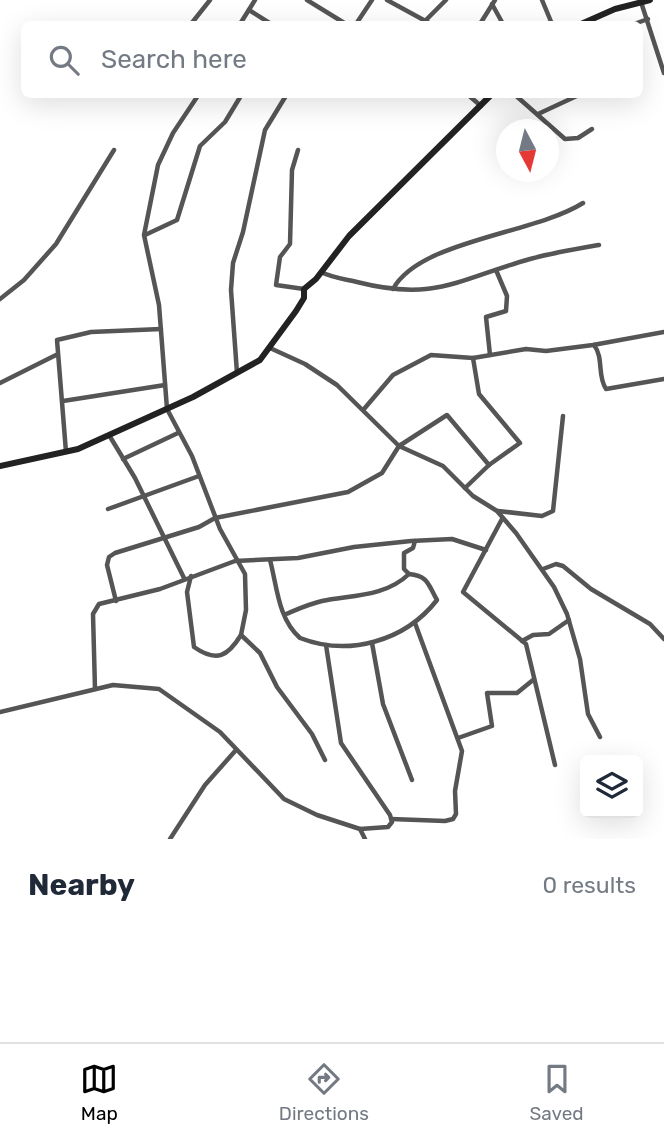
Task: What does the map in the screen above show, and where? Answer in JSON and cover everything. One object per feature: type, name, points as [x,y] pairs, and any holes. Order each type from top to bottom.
[{"type":"street","points":[[193,21],[210,0]]},
{"type":"street","points":[[242,21],[255,0]]},
{"type":"street","points":[[307,0],[340,21]]},
{"type":"street","points":[[318,7],[323,0]]},
{"type":"street","points":[[358,21],[372,0]]},
{"type":"street","points":[[387,0],[422,21],[446,0]]},
{"type":"street","points":[[542,0],[551,21]]},
{"type":"street","points":[[589,21],[650,0]]},
{"type":"street","points":[[482,21],[494,2]]},
{"type":"street","points":[[494,2],[502,21]]},
{"type":"street","points":[[641,2],[664,73]]},
{"type":"street","points":[[249,10],[266,21]]},
{"type":"street","points":[[642,21],[648,19]]},
{"type":"street","points":[[191,576],[187,592],[194,647],[210,655],[227,654],[241,635],[246,619],[244,574],[235,561],[167,409],[154,272],[146,253],[144,235],[158,165],[173,133],[196,98]]},
{"type":"street","points":[[144,235],[177,220],[200,146],[225,122],[240,98]]},
{"type":"street","points":[[237,373],[231,290],[233,263],[243,232],[265,130],[284,98]]},
{"type":"street","points":[[472,98],[481,106]]},
{"type":"street","points":[[0,466],[66,452],[110,435],[167,409],[260,360],[304,298],[304,289],[349,236],[488,98]]},
{"type":"street","points":[[519,98],[568,140],[592,129]]},
{"type":"street","points":[[538,114],[572,98]]},
{"type":"street","points":[[0,299],[24,280],[56,244],[114,150]]},
{"type":"street","points":[[298,150],[292,170],[289,244],[280,257],[275,285],[304,289]]},
{"type":"street","points":[[393,289],[409,270],[429,259],[468,243],[538,224],[583,203]]},
{"type":"street","points":[[320,272],[340,280],[393,289],[432,291],[544,256],[599,245]]},
{"type":"street","points":[[490,355],[486,317],[506,311],[507,302],[496,270]]},
{"type":"street","points":[[66,452],[63,401],[56,355],[57,340],[74,335],[161,329]]},
{"type":"street","points":[[364,409],[393,375],[424,357],[437,354],[473,358],[593,345],[664,332]]},
{"type":"street","points":[[593,345],[598,351],[606,388],[664,379]]},
{"type":"street","points":[[270,348],[317,372],[364,409],[399,446],[443,466],[465,488],[497,511],[543,569],[569,620],[580,659],[588,714],[600,737]]},
{"type":"street","points":[[0,383],[56,355]]},
{"type":"street","points":[[465,488],[489,465],[520,443],[479,394],[473,358]]},
{"type":"street","points":[[63,401],[165,385]]},
{"type":"street","points":[[116,601],[107,565],[108,557],[199,527],[215,518],[348,492],[382,473],[399,446],[428,425],[448,415],[489,465]]},
{"type":"street","points":[[497,511],[542,516],[553,511],[563,416]]},
{"type":"street","points":[[123,459],[178,433]]},
{"type":"street","points":[[110,435],[144,496],[184,578]]},
{"type":"street","points":[[108,509],[199,476]]},
{"type":"street","points":[[502,519],[463,592],[522,641],[531,653],[534,679],[555,765]]},
{"type":"street","points":[[95,688],[93,614],[99,604],[160,589],[235,561],[270,560],[415,541],[452,539],[486,550]]},
{"type":"street","points":[[409,574],[404,569],[404,553],[413,548],[415,541]]},
{"type":"street","points":[[270,560],[275,592],[289,625],[300,638],[326,645],[372,643],[415,623],[437,600],[428,579],[422,575],[409,574],[387,589],[324,601],[286,614]]},
{"type":"street","points":[[543,569],[556,564],[563,566],[591,589],[650,624],[664,639]]},
{"type":"street","points":[[522,641],[533,635],[549,634],[569,620]]},
{"type":"street","points":[[390,819],[445,821],[456,817],[454,791],[462,751],[415,623]]},
{"type":"street","points":[[241,635],[260,653],[277,687],[312,734],[325,760]]},
{"type":"street","points":[[372,643],[383,704],[412,780]]},
{"type":"street","points":[[0,712],[62,700],[95,688],[125,684],[164,690],[212,725],[284,799],[317,815],[360,829],[388,827],[392,822],[379,796],[341,743],[326,645]]},
{"type":"street","points":[[458,738],[492,726],[486,693],[517,693],[534,679]]},
{"type":"street","points":[[170,839],[205,785],[234,756],[236,749]]},
{"type":"street","points":[[360,829],[365,839]]}]
